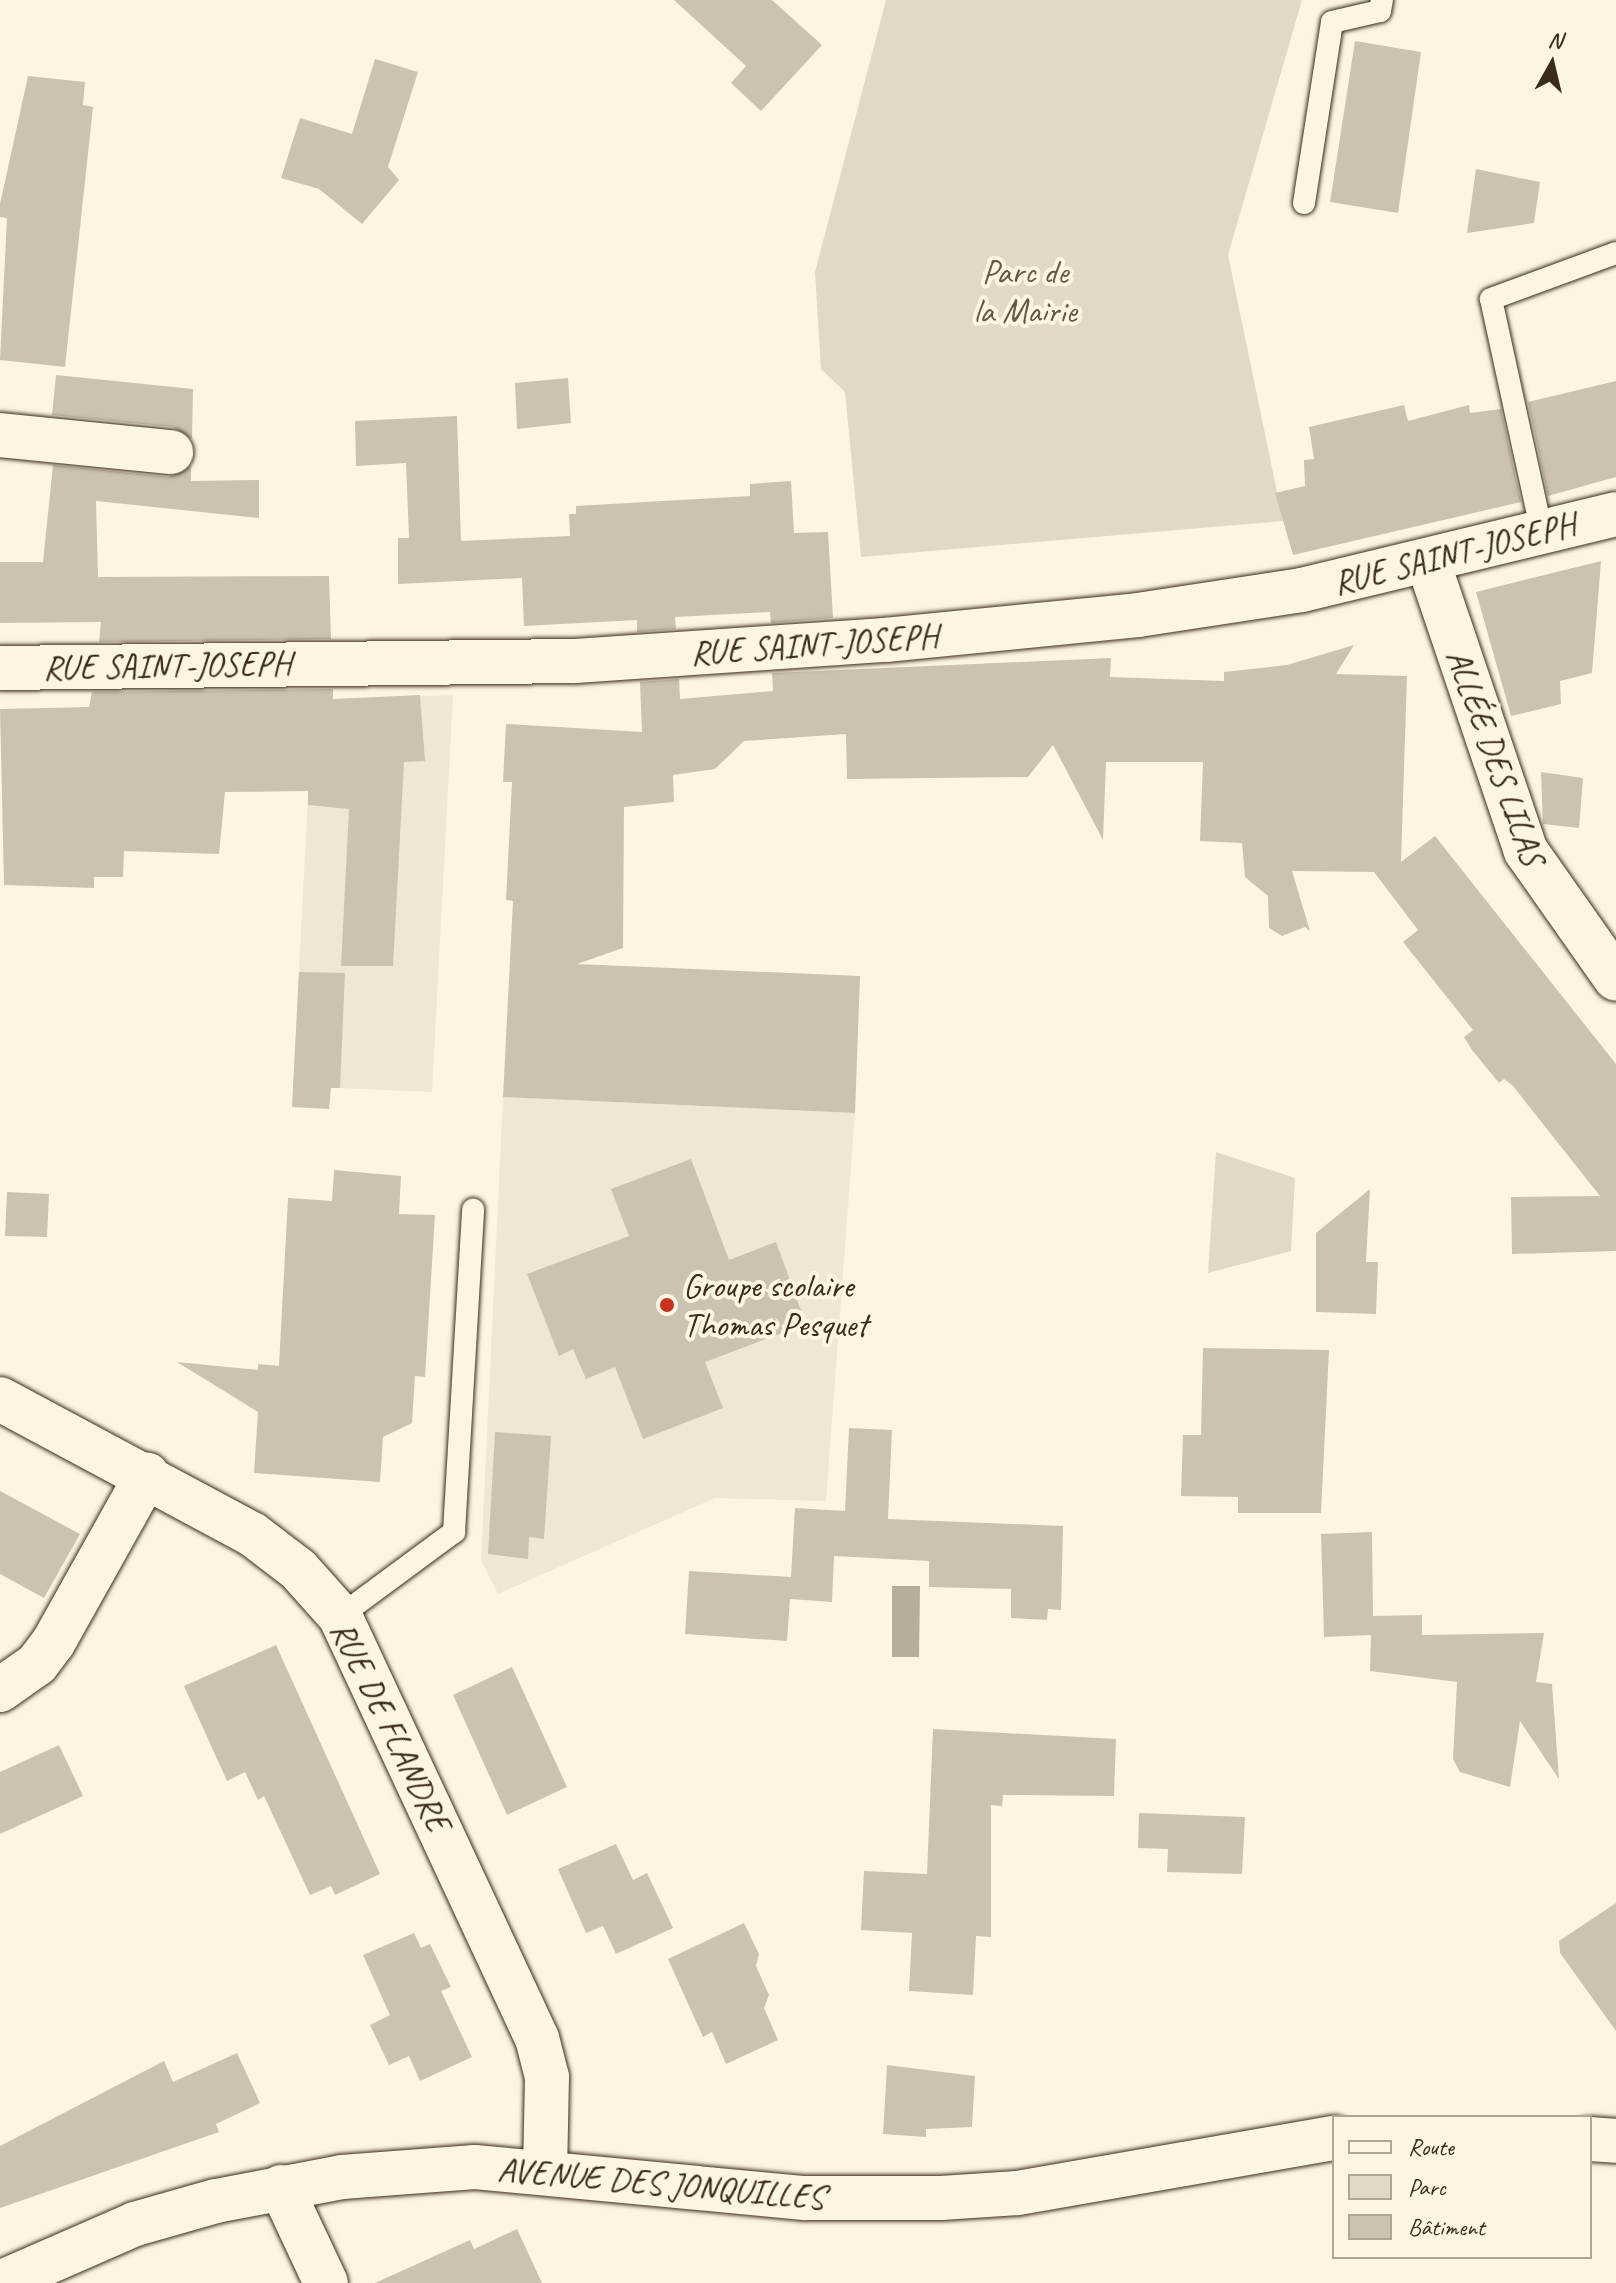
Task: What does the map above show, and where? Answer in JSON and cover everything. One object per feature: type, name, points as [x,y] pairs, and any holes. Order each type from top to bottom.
[{"type":"street","points":[[0,435],[171,452]]},
{"type":"street","name":"RUE SAINT-JOSEPH","points":[[0,668],[575,661],[885,640],[1176,610],[1428,562],[1616,514]]},
{"type":"street","name":"ALLÉE DES LILAS","points":[[1428,562],[1526,851],[1616,979]]},
{"type":"street","name":"RUE DE FLANDRE","points":[[0,1399],[147,1475],[277,1551],[340,1616],[537,2038],[549,2102],[545,2173]]},
{"type":"street","points":[[0,1690],[28,1672],[53,1643],[147,1475]]},
{"type":"street","name":"AVENUE DES JONQUILLES","points":[[0,2283],[135,2224],[281,2187],[438,2168],[545,2173],[805,2198],[941,2198],[1018,2193],[1332,2138]]},
{"type":"street","points":[[1592,2139],[1616,2141]]},
{"type":"street","points":[[281,2187],[326,2283]]},
{"type":"lane","points":[[1304,203],[1332,22],[1380,11],[1382,0]]},
{"type":"lane","points":[[1542,533],[1491,299],[1616,253]]},
{"type":"lane","points":[[340,1616],[454,1532],[473,1210]]},
{"type":"shaded area","points":[[453,695],[432,1092],[293,1086],[313,700]]},
{"type":"shaded area","name":"Groupe scolaire Thomas Pesquet","points":[[503,1097],[855,1113],[826,1501],[715,1498],[498,1594],[481,1560]]},
{"type":"shaded area","points":[[892,1586],[920,1586],[919,1657],[892,1657]]},
{"type":"green space","name":"Parc de la Mairie","points":[[886,0],[1302,0],[1228,255],[1283,521],[861,557],[845,392],[821,369],[815,272]]},
{"type":"green space","points":[[1216,1152],[1295,1178],[1291,1251],[1208,1273]]},
{"type":"building","points":[[674,0],[772,0],[822,45],[761,111],[731,83],[746,66]]},
{"type":"building","points":[[1355,41],[1421,52],[1398,213],[1330,202]]},
{"type":"building","points":[[375,59],[418,72],[388,167],[399,180],[362,224],[319,189],[281,178],[300,118],[352,134]]},
{"type":"building","points":[[28,76],[85,82],[83,105],[93,107],[65,367],[0,360],[7,218],[0,217],[0,204]]},
{"type":"building","points":[[1476,169],[1540,182],[1534,223],[1467,233]]},
{"type":"building","points":[[56,375],[193,389],[192,439],[173,427],[52,415]]},
{"type":"building","points":[[568,378],[571,423],[517,429],[515,383]]},
{"type":"building","points":[[1616,381],[1616,477],[1548,496],[1528,402]]},
{"type":"building","points":[[1404,405],[1408,421],[1469,405],[1470,413],[1501,409],[1521,502],[1293,555],[1275,493],[1305,486],[1304,460],[1314,459],[1309,427]]},
{"type":"building","points":[[457,416],[461,541],[570,536],[569,514],[576,514],[576,506],[750,496],[750,484],[791,481],[794,533],[828,532],[833,618],[771,623],[770,612],[675,617],[676,629],[637,632],[637,620],[524,626],[522,578],[398,584],[398,538],[409,538],[406,463],[356,466],[355,421]]},
{"type":"building","points":[[53,465],[169,477],[191,466],[191,481],[259,480],[259,518],[96,501],[98,577],[329,576],[331,639],[99,642],[101,622],[0,623],[0,562],[43,562]]},
{"type":"building","points":[[1601,561],[1592,673],[1560,681],[1561,704],[1511,716],[1476,592]]},
{"type":"building","points":[[1354,645],[1336,674],[1407,676],[1401,862],[1435,836],[1616,1064],[1616,1251],[1512,1254],[1511,1197],[1600,1196],[1513,1086],[1504,1079],[1499,1083],[1472,1050],[1464,1037],[1473,1030],[1403,942],[1418,930],[1374,872],[1292,871],[1310,931],[1305,927],[1282,936],[1269,928],[1268,896],[1245,877],[1242,843],[1200,841],[1203,762],[1106,762],[1103,840],[1053,745],[1028,777],[847,779],[846,734],[744,741],[715,769],[673,775],[674,802],[624,807],[623,948],[577,964],[860,976],[855,1113],[503,1097],[513,901],[506,900],[512,782],[503,782],[506,724],[642,732],[640,682],[679,679],[680,699],[773,691],[772,673],[1111,658],[1110,677],[1224,681],[1224,672],[1287,665]]},
{"type":"building","points":[[333,689],[333,699],[420,695],[425,761],[404,762],[393,966],[341,966],[349,809],[308,805],[308,791],[225,792],[219,854],[124,851],[123,877],[94,877],[94,888],[4,885],[0,709],[89,707],[92,692]]},
{"type":"building","points":[[1541,772],[1583,778],[1579,828],[1543,824]]},
{"type":"building","points":[[299,972],[345,973],[340,1088],[331,1088],[329,1109],[292,1107]]},
{"type":"building","points":[[691,1159],[729,1260],[776,1242],[806,1324],[705,1362],[723,1408],[643,1439],[615,1367],[586,1379],[573,1349],[559,1356],[527,1274],[629,1236],[611,1189]]},
{"type":"building","points":[[334,1170],[401,1176],[399,1214],[435,1215],[425,1377],[415,1376],[412,1423],[383,1437],[380,1482],[254,1473],[258,1412],[177,1362],[258,1370],[258,1364],[279,1366],[288,1198],[332,1201]]},
{"type":"building","points":[[1370,1189],[1366,1262],[1378,1262],[1376,1314],[1316,1312],[1316,1233]]},
{"type":"building","points":[[7,1192],[49,1194],[47,1237],[5,1236]]},
{"type":"building","points":[[1203,1348],[1329,1350],[1321,1513],[1238,1513],[1238,1497],[1181,1496],[1183,1435],[1201,1435]]},
{"type":"building","points":[[849,1428],[892,1430],[888,1519],[1063,1526],[1061,1610],[1048,1609],[1047,1620],[1011,1618],[1011,1589],[929,1587],[929,1561],[834,1556],[832,1602],[790,1599],[787,1641],[685,1634],[689,1571],[791,1577],[795,1508],[845,1511]]},
{"type":"building","points":[[495,1432],[551,1436],[544,1539],[529,1537],[528,1559],[488,1554]]},
{"type":"building","points":[[0,1491],[80,1534],[44,1598],[0,1574]]},
{"type":"building","points":[[1372,1532],[1373,1616],[1422,1615],[1422,1635],[1544,1633],[1536,1682],[1552,1684],[1559,1779],[1520,1721],[1510,1787],[1460,1772],[1453,1759],[1457,1682],[1370,1671],[1371,1635],[1324,1637],[1321,1534]]},
{"type":"building","points":[[276,1645],[380,1874],[335,1895],[331,1886],[310,1895],[264,1796],[258,1800],[245,1772],[227,1781],[184,1686]]},
{"type":"building","points":[[512,1667],[567,1787],[507,1815],[453,1695]]},
{"type":"building","points":[[933,1729],[1116,1739],[1114,1796],[1003,1795],[1002,1806],[991,1805],[991,1937],[976,1936],[973,1995],[909,1991],[912,1933],[861,1930],[864,1871],[927,1874]]},
{"type":"building","points":[[59,1745],[83,1796],[0,1834],[0,1772]]},
{"type":"building","points":[[1139,1813],[1245,1817],[1242,1874],[1167,1872],[1168,1849],[1138,1848]]},
{"type":"building","points":[[616,1844],[633,1880],[647,1873],[673,1928],[616,1954],[603,1926],[586,1933],[558,1869]]},
{"type":"building","points":[[1616,1903],[1616,2031],[1560,1953],[1559,1941]]},
{"type":"building","points":[[744,1923],[759,1954],[756,1966],[769,1995],[764,2008],[778,2040],[726,2064],[712,2032],[703,2037],[668,1959]]},
{"type":"building","points":[[414,1933],[421,1948],[430,1944],[451,1987],[441,1991],[472,2057],[420,2081],[409,2056],[389,2065],[370,2025],[390,2015],[363,1955]]},
{"type":"building","points":[[237,2053],[260,2103],[216,2124],[219,2132],[0,2208],[0,2146],[164,2061],[173,2082]]},
{"type":"building","points":[[887,2065],[975,2076],[972,2127],[926,2129],[926,2137],[883,2134]]},
{"type":"building","points":[[517,2229],[542,2283],[375,2283],[470,2240],[474,2249]]},
{"type":"place","name":"Groupe scolaire Thomas Pesquet","points":[[667,1305]]}]
